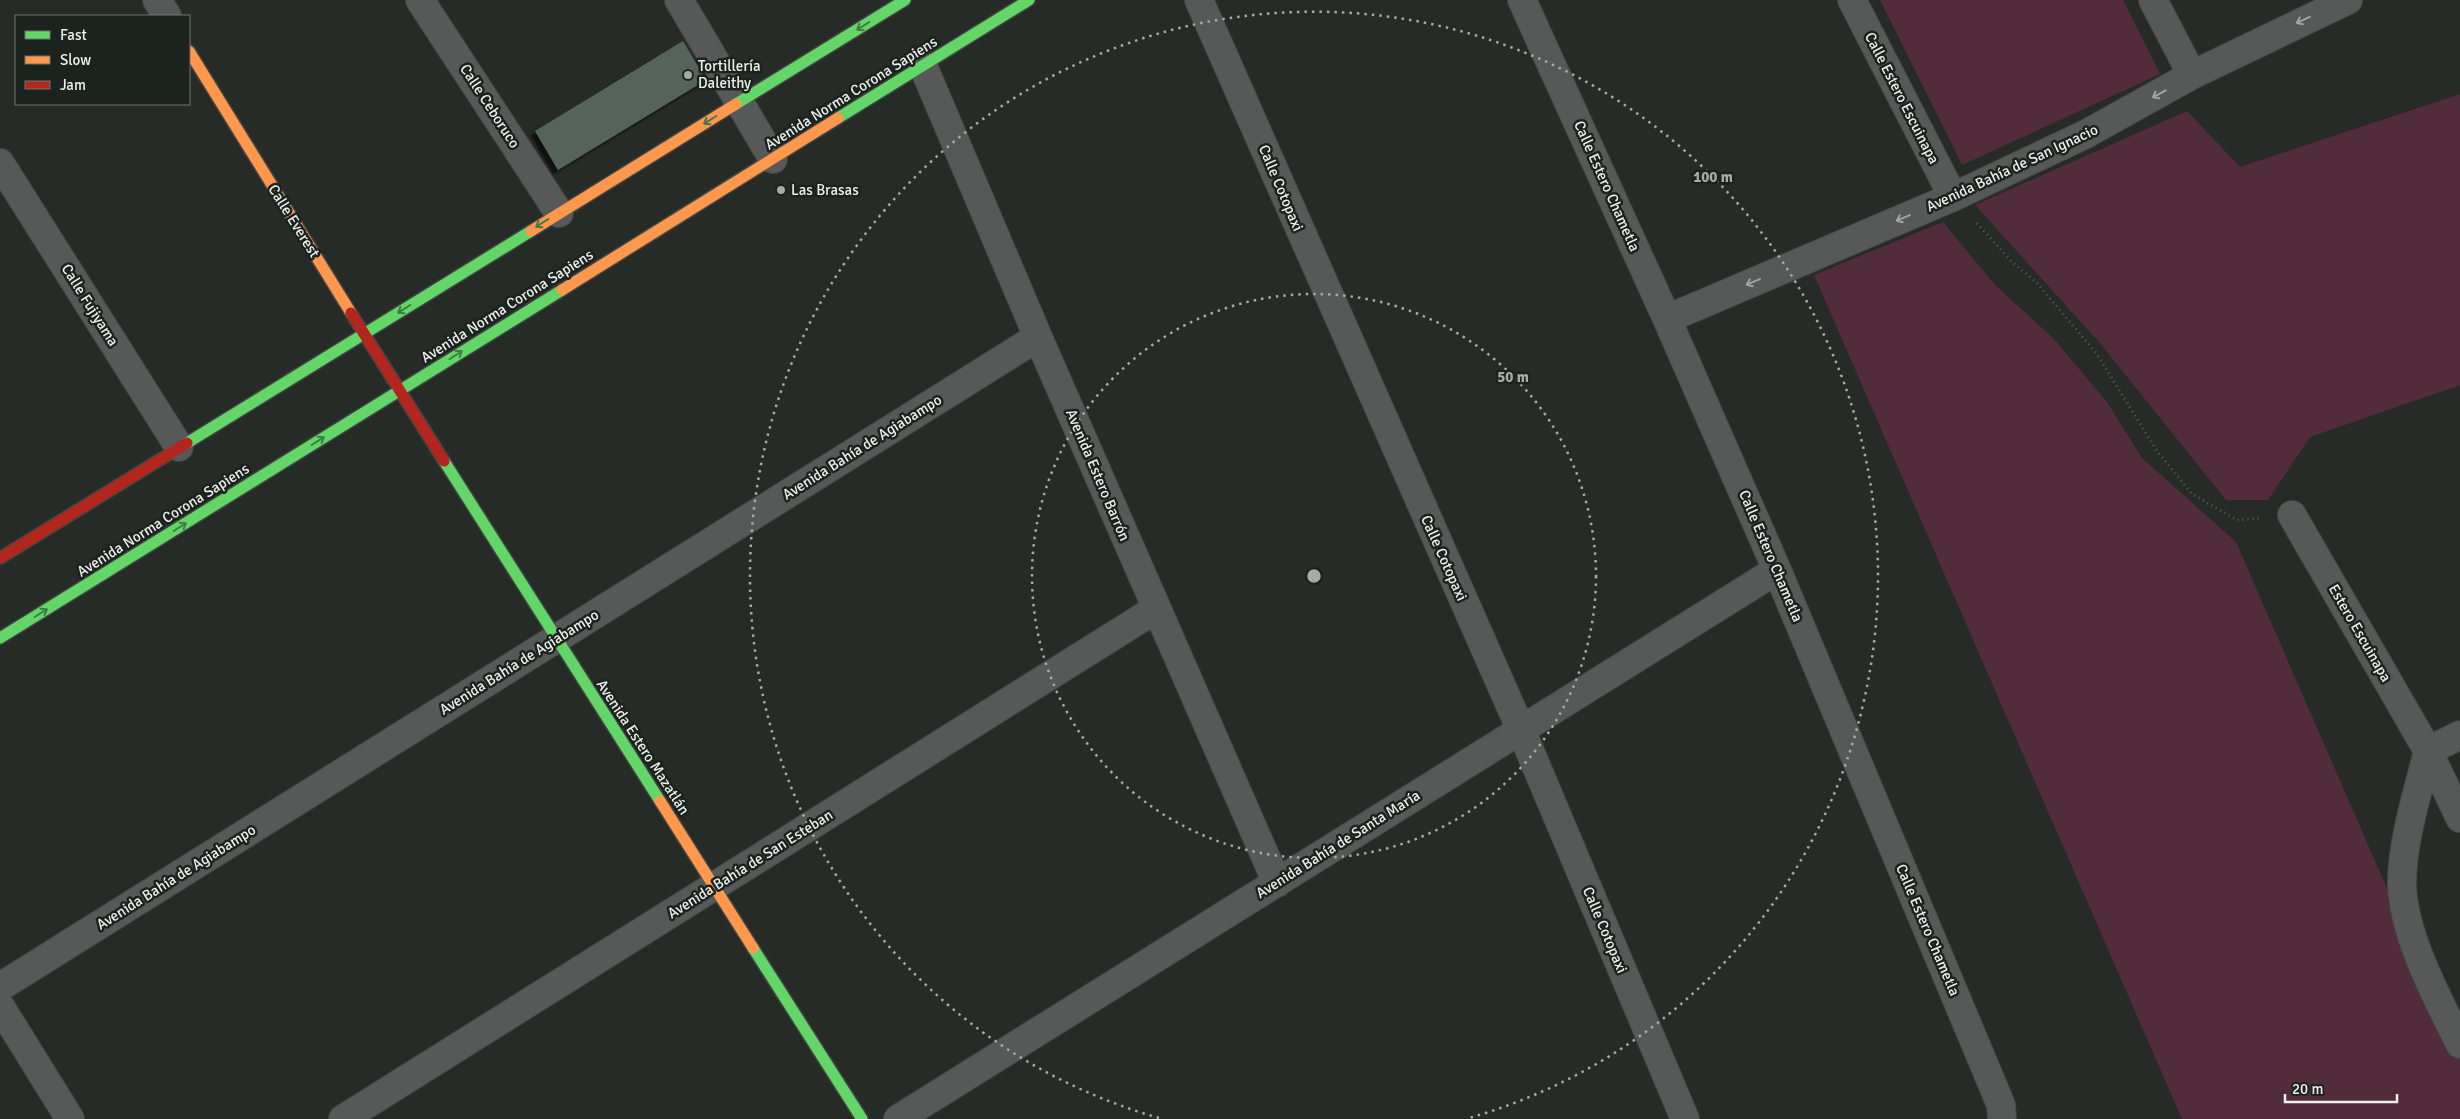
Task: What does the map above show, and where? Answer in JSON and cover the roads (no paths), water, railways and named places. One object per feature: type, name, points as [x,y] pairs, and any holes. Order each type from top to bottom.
[{"type":"street","points":[[157,0],[166,15]]},
{"type":"street","name":"Calle Ceboruco","points":[[420,0],[560,213]]},
{"type":"street","points":[[679,0],[772,159]]},
{"type":"street","points":[[0,558],[905,0]]},
{"type":"street","name":"Avenida Norma Corona Sapiens","points":[[0,638],[1029,0]]},
{"type":"street","name":"Calle Cotopaxi","points":[[1199,0],[1521,730],[1684,1119]]},
{"type":"street","name":"Calle Estero Chametla","points":[[1522,0],[1667,319],[1777,570],[1998,1096],[2002,1119]]},
{"type":"street","name":"Calle Estero Escuinapa","points":[[1852,0],[1953,197]]},
{"type":"street","points":[[2153,0],[2192,75]]},
{"type":"street","name":"Avenida Bahía de San Ignacio","points":[[1667,319],[1953,197],[2086,134],[2192,75],[2348,0]]},
{"type":"street","name":"Calle Everest","points":[[190,53],[399,391]]},
{"type":"street","name":"Avenida Estero Barrón","points":[[923,66],[1038,337],[1277,882]]},
{"type":"street","name":"Calle Fujiyama","points":[[0,163],[179,447]]},
{"type":"street","name":"Avenida Bahía de Agiabampo","points":[[0,987],[1038,337]]},
{"type":"street","name":"Avenida Estero Mazatlán","points":[[399,391],[862,1119]]},
{"type":"street","name":"Estero Escuinapa","points":[[2292,515],[2428,751]]},
{"type":"street","name":"Avenida Bahía de Santa María","points":[[898,1119],[1777,570]]},
{"type":"street","name":"Avenida Bahía de San Esteban","points":[[343,1119],[1156,609]]},
{"type":"street","points":[[2460,735],[2428,751],[2408,830],[2402,886],[2407,918],[2426,974],[2460,1044]]},
{"type":"street","points":[[2428,751],[2460,818]]},
{"type":"street","points":[[0,1006],[70,1119]]},
{"type":"place","name":"Tortillería Daleithy","points":[[688,75]]},
{"type":"place","name":"Las Brasas","points":[[781,190]]}]
